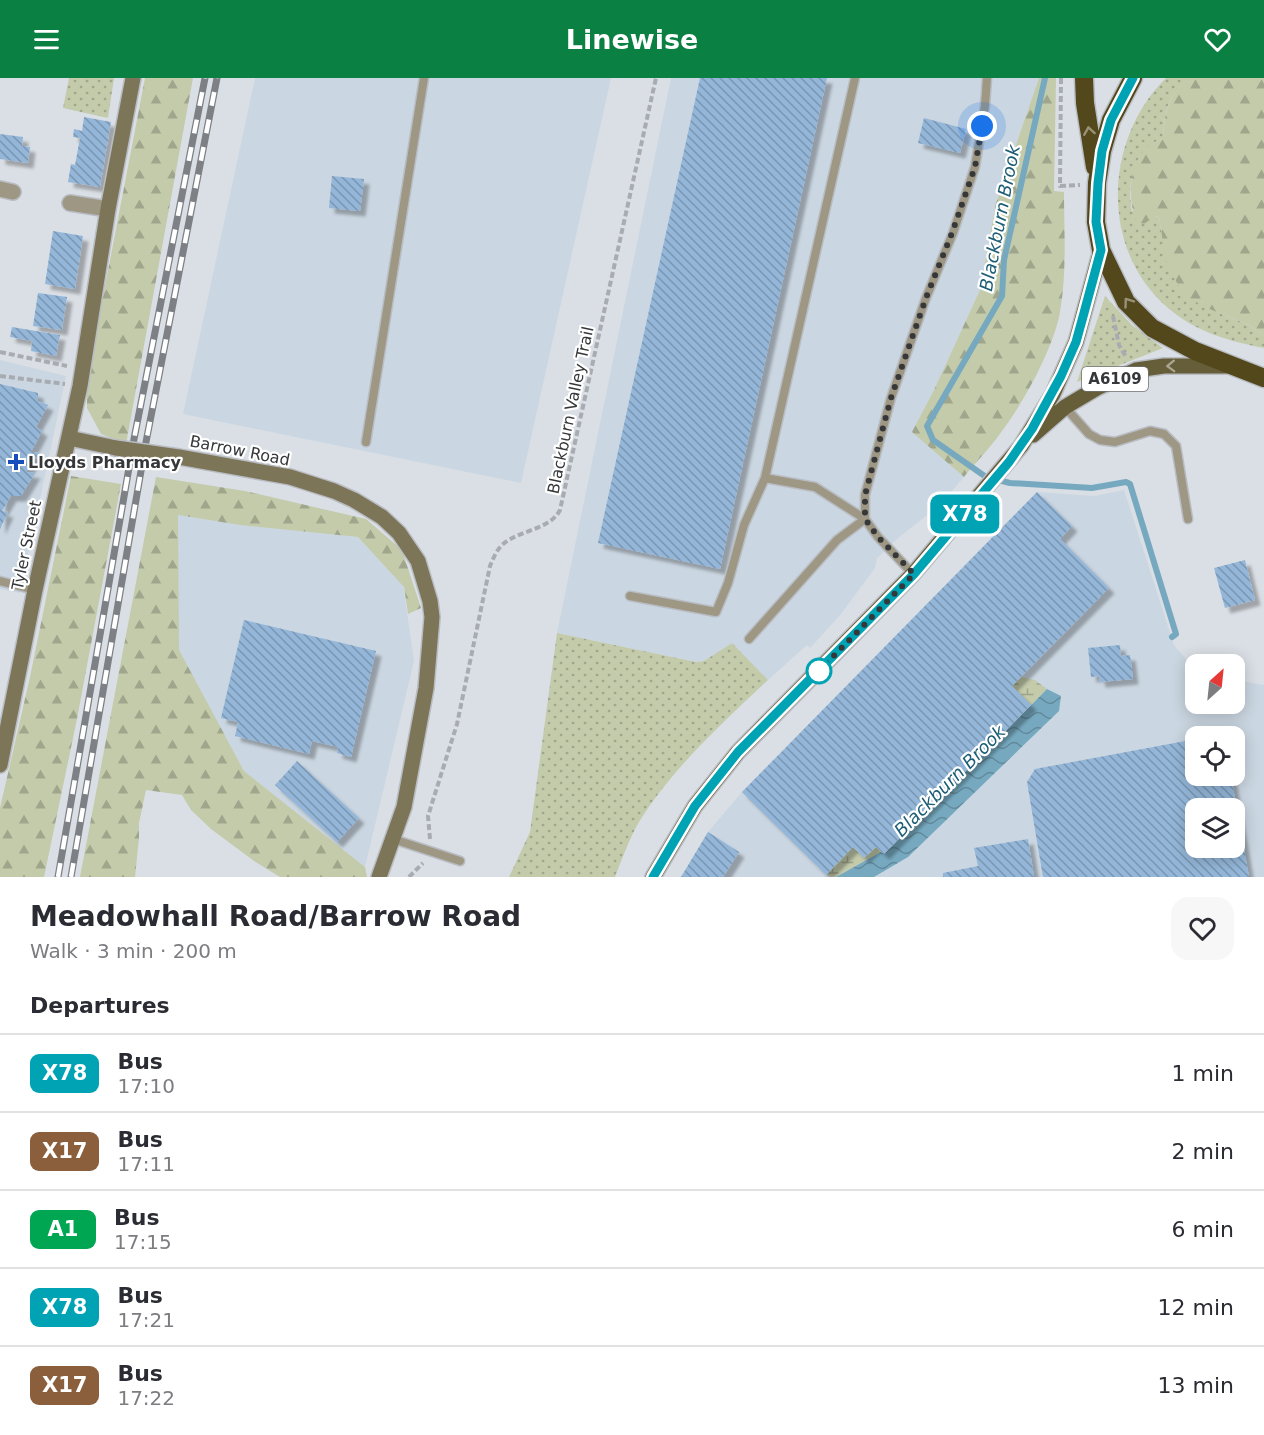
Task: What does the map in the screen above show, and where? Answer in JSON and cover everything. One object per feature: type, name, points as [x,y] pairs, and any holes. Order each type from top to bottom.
[{"type":"highway","points":[[1084,78],[1084,103],[1098,183]]},
{"type":"highway","points":[[1133,78],[1111,120],[1102,151],[1096,222],[1101,250],[1126,303],[1152,328],[1195,351],[1264,378]]},
{"type":"main road","name":"A6109","points":[[1022,446],[1053,394],[1076,342],[1101,250]]},
{"type":"main road","name":"A6109","points":[[653,877],[695,806],[738,752],[914,574],[1022,446],[1065,406],[1136,370],[1164,366],[1229,366]]},
{"type":"street","points":[[69,438],[83,370],[108,209],[133,78]]},
{"type":"street","points":[[70,203],[108,209]]},
{"type":"street","name":"Barrow Road","points":[[69,438],[290,477],[334,491],[370,508],[399,533],[410,546],[425,579],[430,601],[432,636],[422,716],[404,807],[379,877]]},
{"type":"street","name":"Tyler Street","points":[[0,765],[35,590],[69,438]]},
{"type":"lane","points":[[366,442],[424,78]]},
{"type":"lane","points":[[630,596],[716,612],[728,583],[744,525],[765,478],[855,78]]},
{"type":"lane","points":[[865,519],[865,495],[891,398],[975,167],[987,78]]},
{"type":"lane","points":[[1065,406],[1089,434],[1100,440],[1115,442],[1150,431],[1164,434],[1176,446],[1188,519]]},
{"type":"lane","points":[[765,478],[815,487],[865,519],[878,537],[914,574]]},
{"type":"lane","points":[[749,639],[837,540],[865,519]]},
{"type":"lane","points":[[0,581],[35,590]]},
{"type":"lane","points":[[393,839],[460,861]]},
{"type":"path","name":"Blackburn Valley Trail","points":[[428,816],[457,724],[493,558],[500,546],[552,520],[560,510],[656,78]]},
{"type":"path","points":[[1060,78],[1060,186],[1098,183]]},
{"type":"path","points":[[1087,303],[1109,311],[1113,315],[1119,345],[1136,370]]},
{"type":"path","points":[[0,352],[83,370]]},
{"type":"path","points":[[0,376],[80,386]]},
{"type":"path","points":[[418,861],[425,862]]},
{"type":"shaded area","points":[[255,78],[611,78],[521,483],[183,414]]},
{"type":"shaded area","points":[[671,78],[1039,78],[996,203],[980,290],[913,431],[964,477],[940,505],[877,558],[875,568],[841,614],[810,648],[807,645],[768,680],[732,643],[704,661],[696,662],[557,633]]},
{"type":"shaded area","points":[[0,360],[66,376],[20,593],[0,589]]},
{"type":"shaded area","points":[[1124,490],[1174,645],[1185,658],[1185,714],[1245,714],[1245,682],[1264,685],[1264,877],[681,877],[708,832],[742,792],[1037,492],[1094,496]]},
{"type":"shaded area","points":[[178,515],[240,525],[358,537],[403,585],[414,661],[365,867],[244,771],[178,650]]},
{"type":"green space","points":[[69,78],[114,78],[108,118],[63,108]]},
{"type":"green space","points":[[145,78],[193,78],[126,444],[101,434],[87,408],[87,380]]},
{"type":"green space","points":[[1039,78],[1056,78],[1054,191],[1064,192],[1064,267],[1060,312],[1052,341],[1028,390],[998,437],[964,477],[912,432],[980,290],[996,203]]},
{"type":"green space","points":[[1166,78],[1190,78],[1176,92],[1168,105],[1163,139],[1151,146],[1136,166],[1130,188],[1132,211],[1159,217],[1162,235],[1217,312],[1249,325],[1264,335],[1264,348],[1213,334],[1179,316],[1168,308],[1146,284],[1130,256],[1121,225],[1118,194],[1121,162],[1130,131],[1145,103]]},
{"type":"green space","points":[[1189,78],[1264,78],[1264,335],[1249,325],[1202,306],[1181,291],[1166,261],[1159,217],[1155,216],[1144,224],[1137,222],[1133,211],[1131,186],[1137,162],[1152,144],[1163,139],[1169,105],[1176,92]]},
{"type":"green space","points":[[1105,296],[1132,325],[1163,348],[1077,382]]},
{"type":"green space","points":[[71,476],[121,484],[77,719],[44,877],[0,877],[0,808],[30,677]]},
{"type":"green space","points":[[156,477],[245,491],[366,519],[402,550],[421,608],[408,614],[404,587],[358,537],[240,525],[178,515],[179,650],[244,771],[365,867],[367,877],[280,877],[211,829],[191,810],[182,795],[146,790],[139,823],[135,877],[80,877]]},
{"type":"green space","points":[[557,633],[696,662],[704,661],[732,643],[768,680],[699,747],[666,784],[635,829],[615,877],[509,877],[530,832]]},
{"type":"green space","points":[[1021,677],[1035,680],[1047,689],[1031,705],[1012,686]]},
{"type":"green space","points":[[853,847],[864,858],[876,847],[881,852],[836,877],[826,875]]},
{"type":"water","points":[[1047,689],[1061,696],[1059,711],[908,857],[874,877],[836,877],[881,852],[884,854]]},
{"type":"building","points":[[700,78],[827,78],[720,569],[598,543]]},
{"type":"building","points":[[84,117],[111,122],[100,187],[68,182],[71,164],[75,165],[80,138],[73,137],[74,129],[82,131]]},
{"type":"building","points":[[924,118],[966,129],[960,153],[918,143]]},
{"type":"building","points":[[0,134],[23,137],[22,146],[30,147],[28,163],[0,159]]},
{"type":"building","points":[[332,176],[364,179],[360,211],[329,208]]},
{"type":"building","points":[[53,231],[83,236],[75,289],[45,284]]},
{"type":"building","points":[[38,293],[67,297],[62,330],[33,326]]},
{"type":"building","points":[[12,327],[60,335],[56,356],[31,351],[32,341],[10,337]]},
{"type":"building","name":"Lloyds Pharmacy","points":[[0,384],[38,393],[38,401],[48,405],[36,427],[42,431],[31,452],[39,453],[26,472],[35,473],[21,496],[11,496],[2,511],[8,512],[0,529]]},
{"type":"building","points":[[1037,492],[1072,526],[1060,539],[1109,588],[1012,686],[1031,705],[884,854],[876,847],[864,858],[853,847],[826,875],[742,792]]},
{"type":"building","points":[[1245,560],[1255,600],[1225,608],[1214,568]]},
{"type":"building","points":[[244,620],[376,651],[351,757],[337,753],[338,747],[312,741],[309,754],[235,736],[238,722],[221,718]]},
{"type":"building","points":[[1120,645],[1121,656],[1130,655],[1133,679],[1100,682],[1099,676],[1091,677],[1088,648]]},
{"type":"building","points":[[1185,741],[1185,786],[1233,786],[1235,798],[1185,798],[1185,858],[1245,858],[1245,855],[1249,877],[1043,877],[1027,782],[1035,769]]},
{"type":"building","points":[[297,761],[359,818],[337,842],[275,785]]},
{"type":"building","points":[[708,832],[739,852],[723,877],[681,877]]},
{"type":"building","points":[[1028,839],[1034,877],[943,877],[943,873],[978,866],[974,848]]},
{"type":"waterway","name":"Blackburn Brook","points":[[1045,78],[1004,260],[1002,296],[927,426],[933,440],[986,477],[1010,483],[1092,488],[1126,482],[1130,484],[1176,634],[1172,637]]},
{"type":"railway","points":[[58,877],[134,439],[205,78]]},
{"type":"railway","points":[[71,877],[146,442],[217,78]]},
{"type":"bus line","name":"X78","points":[[653,877],[695,806],[738,752],[914,574],[1022,446],[1053,394],[1076,342],[1101,250],[1096,222],[1102,151],[1111,120],[1133,78]]},
{"type":"place","name":"Lloyds Pharmacy","points":[[16,462]]},
{"type":"route","points":[[819,671],[914,574],[878,537],[865,519],[865,495],[891,398],[975,167],[982,126]]}]
